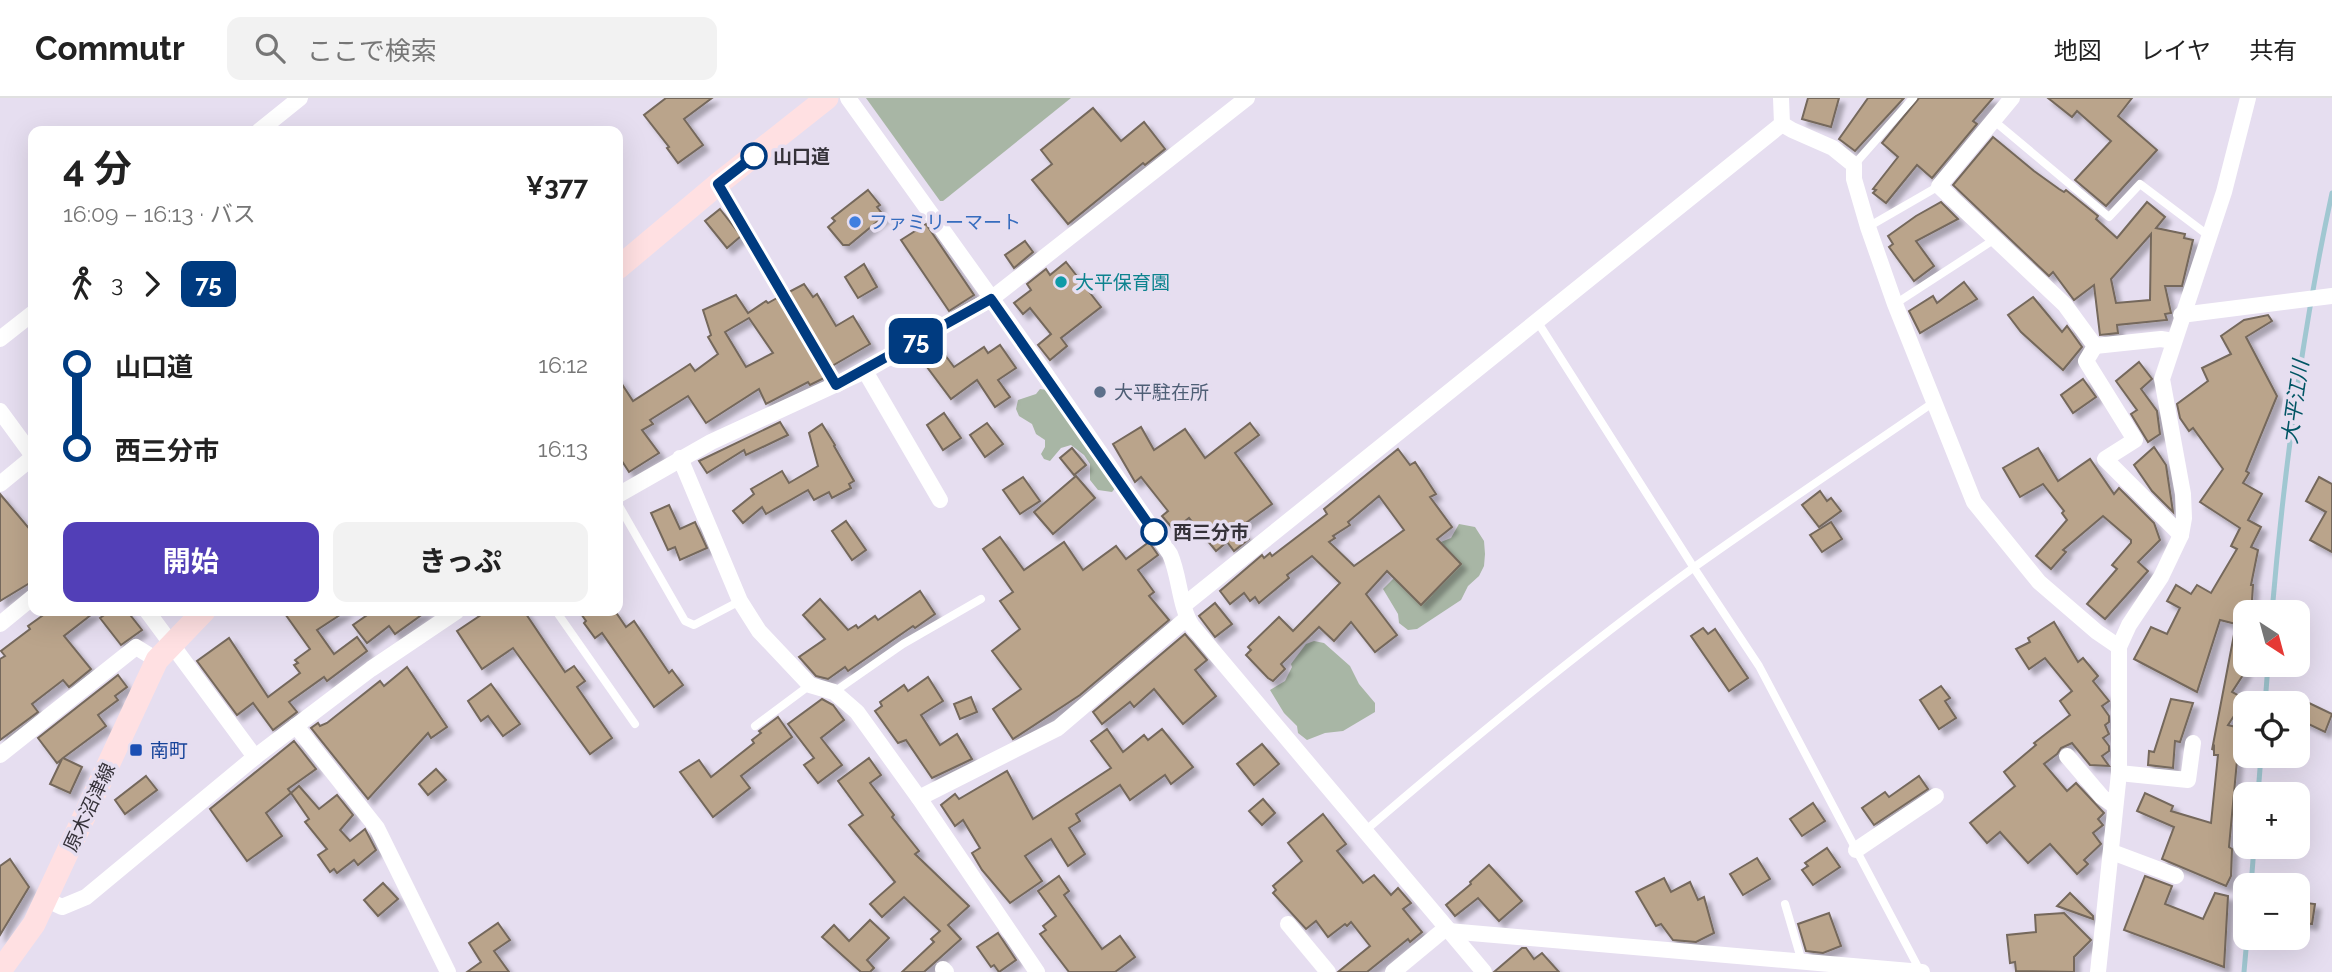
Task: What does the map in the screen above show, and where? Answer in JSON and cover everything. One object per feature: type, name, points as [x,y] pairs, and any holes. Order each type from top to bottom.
[{"type":"main road","points":[[623,264],[827,98]]},
{"type":"main road","name":"原木沼津線","points":[[0,971],[34,924],[164,652],[199,616]]},
{"type":"street","points":[[265,126],[300,98]]},
{"type":"street","points":[[848,98],[1170,554],[1186,612],[1484,972]]},
{"type":"street","points":[[623,492],[680,458],[865,371],[991,299],[1248,98]]},
{"type":"street","points":[[1781,98],[1782,124]]},
{"type":"street","points":[[2012,98],[1939,186],[2065,305],[2095,346]]},
{"type":"street","points":[[2098,972],[2119,772],[2119,648],[2129,625],[2161,577],[2181,535],[2184,518],[2183,494],[2162,379],[2236,149],[2248,98]]},
{"type":"street","points":[[1782,124],[1833,148],[1854,165],[1854,179],[1868,227],[1895,304],[1974,502],[2039,582],[2119,648]]},
{"type":"street","points":[[919,798],[1058,728],[1186,612],[1537,321],[1782,124]]},
{"type":"street","points":[[2181,315],[2327,298]]},
{"type":"street","points":[[0,340],[28,317]]},
{"type":"street","points":[[2095,346],[2161,339],[2173,341]]},
{"type":"street","points":[[2095,346],[2086,361],[2135,440],[2105,459],[2181,535]]},
{"type":"street","points":[[865,371],[940,500]]},
{"type":"street","points":[[0,411],[28,449]]},
{"type":"street","points":[[680,458],[740,601],[759,631],[810,685],[834,692],[857,712],[919,798],[1030,969]]},
{"type":"street","points":[[0,484],[28,460]]},
{"type":"street","points":[[0,624],[28,601]]},
{"type":"street","points":[[150,616],[164,652],[255,757]]},
{"type":"street","points":[[45,899],[62,907],[86,897],[255,757],[371,669],[450,616]]},
{"type":"street","points":[[0,755],[136,647],[164,652]]},
{"type":"street","points":[[296,726],[377,828],[448,972]]},
{"type":"street","points":[[2119,772],[2188,780],[2193,743]]},
{"type":"street","points":[[2067,757],[2102,797],[2115,806]]},
{"type":"street","points":[[1856,850],[1936,796]]},
{"type":"street","points":[[2112,852],[2176,876]]},
{"type":"street","points":[[1288,924],[1328,972]]},
{"type":"street","points":[[1393,972],[1447,930],[1920,972]]},
{"type":"lane","points":[[1854,165],[1913,98]]},
{"type":"lane","points":[[1993,120],[2109,217],[2140,184],[2209,236]]},
{"type":"lane","points":[[718,184],[836,385]]},
{"type":"lane","points":[[1868,227],[1939,186]]},
{"type":"lane","points":[[1895,304],[1995,239]]},
{"type":"lane","points":[[1537,321],[1693,568],[1759,666],[1920,972]]},
{"type":"lane","points":[[1366,830],[1508,709],[1693,568],[1934,402]]},
{"type":"lane","points":[[623,513],[685,621],[694,625],[740,601]]},
{"type":"lane","points":[[834,692],[903,644],[981,598]]},
{"type":"lane","points":[[559,616],[635,724]]},
{"type":"lane","points":[[755,726],[810,685]]},
{"type":"lane","points":[[1784,904],[1803,962]]},
{"type":"green space","points":[[866,98],[1071,98],[940,201]]},
{"type":"green space","points":[[1040,389],[1048,390],[1116,487],[1112,492],[1098,490],[1090,480],[1090,464],[1084,455],[1071,445],[1061,448],[1050,461],[1044,459],[1041,454],[1045,440],[1036,434],[1032,424],[1019,416],[1016,409],[1018,400],[1036,394]]},
{"type":"green space","points":[[1459,524],[1475,527],[1484,541],[1484,566],[1461,600],[1417,629],[1408,630],[1399,623],[1398,614],[1383,589],[1412,560],[1436,544],[1451,538]]},
{"type":"green space","points":[[1314,641],[1324,643],[1350,666],[1359,684],[1375,703],[1375,712],[1343,731],[1325,733],[1307,740],[1298,733],[1297,726],[1284,713],[1270,690],[1285,681],[1291,664],[1306,644]]},
{"type":"building","points":[[666,98],[712,98],[684,119],[703,145],[678,163],[644,115]]},
{"type":"building","points":[[1808,98],[1839,98],[1831,127],[1802,119]]},
{"type":"building","points":[[1868,98],[1904,98],[1855,151],[1839,139]]},
{"type":"building","points":[[1919,98],[1993,98],[1973,121],[1977,124],[1932,178],[1917,165],[1886,203],[1873,193],[1876,190],[1873,189],[1898,157],[1882,143]]},
{"type":"building","points":[[2048,98],[2132,98],[2118,116],[2157,150],[2106,206],[2075,180],[2111,141],[2077,111],[2072,117]]},
{"type":"building","points":[[1093,108],[1121,141],[1144,122],[1165,149],[1145,165],[1143,163],[1068,224],[1032,180],[1052,164],[1041,150]]},
{"type":"building","points":[[1993,137],[2034,171],[2064,192],[2066,190],[2098,216],[2096,219],[2117,238],[2147,202],[2165,217],[2156,228],[2185,234],[2184,238],[2193,240],[2182,286],[2165,286],[2171,313],[2165,314],[2167,320],[2117,325],[2118,333],[2100,335],[2094,285],[2074,300],[2053,272],[2049,276],[1953,185]],"holes":[[[2151,234],[2150,300],[2116,303],[2111,279]]]},
{"type":"building","points":[[868,190],[880,205],[877,207],[884,216],[849,245],[843,245],[828,227],[835,221],[832,218]]},
{"type":"building","points":[[1941,202],[1958,219],[1916,241],[1934,266],[1914,281],[1889,247],[1893,244],[1888,236]]},
{"type":"building","points":[[720,209],[741,236],[727,248],[705,221]]},
{"type":"building","points":[[926,224],[974,295],[949,311],[901,240]]},
{"type":"building","points":[[1025,241],[1033,252],[1014,268],[1005,255]]},
{"type":"building","name":"大平保育園","points":[[1066,262],[1101,307],[1061,338],[1067,346],[1050,360],[1038,345],[1051,334],[1030,308],[1023,314],[1014,303],[1031,290],[1027,284],[1046,269],[1050,275]]},
{"type":"building","points":[[864,264],[877,287],[858,298],[845,277]]},
{"type":"building","points":[[1964,282],[1977,299],[1920,333],[1909,311],[1933,296],[1937,303]]},
{"type":"building","points":[[804,284],[813,297],[817,294],[836,326],[853,316],[870,344],[832,366],[789,292]]},
{"type":"building","points":[[736,295],[748,313],[766,301],[768,303],[777,298],[824,378],[810,385],[808,382],[766,404],[759,389],[706,423],[688,396],[650,420],[653,424],[642,430],[659,453],[629,472],[623,463],[623,386],[633,401],[690,364],[695,371],[718,354],[708,337],[711,335],[703,310]],"holes":[[[749,318],[773,353],[746,367],[725,332]]]},
{"type":"building","points":[[2033,297],[2062,332],[2067,326],[2082,347],[2063,370],[2021,332],[2008,315]]},
{"type":"building","points":[[2268,315],[2272,321],[2246,337],[2277,396],[2243,483],[2262,494],[2248,520],[2261,527],[2251,547],[2258,550],[2251,585],[2252,600],[2233,600],[2233,623],[2220,620],[2197,692],[2134,659],[2151,627],[2167,634],[2180,608],[2167,601],[2176,585],[2191,594],[2197,585],[2211,593],[2237,549],[2231,546],[2240,528],[2200,502],[2223,469],[2193,428],[2189,431],[2180,418],[2177,404],[2208,381],[2202,368],[2231,354],[2221,336],[2244,320]]},
{"type":"building","points":[[936,343],[954,367],[984,347],[988,353],[1000,345],[1016,368],[998,380],[1010,397],[995,407],[977,380],[951,399],[918,355]]},
{"type":"building","points":[[2139,362],[2152,379],[2141,389],[2157,411],[2160,434],[2148,442],[2131,414],[2137,410],[2116,381]]},
{"type":"building","points":[[2083,379],[2096,397],[2073,413],[2061,395]]},
{"type":"building","points":[[944,413],[961,438],[943,450],[927,425]]},
{"type":"building","points":[[780,422],[788,435],[746,455],[744,450],[707,473],[699,461]]},
{"type":"building","points":[[987,423],[1003,444],[985,457],[970,435]]},
{"type":"building","points":[[1250,423],[1259,435],[1235,453],[1272,504],[1239,528],[1249,539],[1234,551],[1227,542],[1216,551],[1189,518],[1174,530],[1162,516],[1168,511],[1141,477],[1135,482],[1113,444],[1141,427],[1154,450],[1185,429],[1205,458]]},
{"type":"building","points":[[822,424],[854,481],[849,484],[851,488],[832,498],[829,492],[814,500],[808,490],[766,514],[762,507],[743,523],[733,511],[754,494],[751,489],[782,471],[789,483],[818,466],[809,433]]},
{"type":"building","points":[[2154,447],[2166,465],[2173,512],[2152,491],[2134,465]]},
{"type":"building","points":[[1072,448],[1086,465],[1074,475],[1060,458]]},
{"type":"building","points":[[2038,448],[2058,481],[2090,459],[2114,494],[2119,488],[2154,523],[2160,540],[2138,562],[2148,571],[2105,619],[2087,604],[2117,569],[2112,565],[2131,540],[2103,516],[2063,550],[2066,552],[2051,569],[2036,556],[2067,520],[2062,513],[2064,511],[2043,484],[2020,497],[2003,468]]},
{"type":"building","points":[[1398,449],[1410,465],[1415,462],[1436,494],[1430,497],[1452,527],[1437,539],[1461,564],[1421,605],[1387,571],[1366,594],[1397,635],[1375,652],[1351,622],[1334,641],[1319,627],[1281,664],[1285,669],[1273,681],[1246,655],[1251,650],[1248,647],[1279,617],[1293,631],[1340,583],[1312,556],[1287,575],[1289,578],[1259,603],[1255,597],[1250,601],[1244,593],[1230,604],[1220,591],[1262,555],[1264,558],[1270,553],[1272,556],[1327,514],[1324,509]],"holes":[[[1379,496],[1404,530],[1354,566],[1329,542]]]},
{"type":"building","points":[[1076,476],[1095,498],[1053,534],[1034,512]]},
{"type":"building","points":[[1023,477],[1040,501],[1020,514],[1003,490]]},
{"type":"building","points":[[2319,477],[2332,484],[2332,552],[2310,540],[2326,512],[2306,501]]},
{"type":"building","points":[[1820,491],[1827,501],[1831,498],[1841,511],[1819,527],[1802,505]]},
{"type":"building","points":[[0,494],[28,527],[28,584],[0,601]]},
{"type":"building","points":[[669,505],[680,529],[695,522],[707,548],[680,560],[675,547],[668,550],[651,513]]},
{"type":"building","points":[[846,521],[866,550],[852,560],[832,531]]},
{"type":"building","points":[[1831,522],[1842,539],[1822,552],[1810,535]]},
{"type":"building","points":[[1000,537],[1024,570],[1064,542],[1083,570],[1116,546],[1126,559],[1149,542],[1158,555],[1138,570],[1154,592],[1149,596],[1169,620],[1080,695],[1013,739],[993,709],[1021,689],[992,651],[1020,629],[1000,601],[1013,592],[983,549]]},
{"type":"building","points":[[920,591],[935,614],[848,671],[845,667],[828,679],[816,676],[799,657],[825,639],[803,615],[820,599],[848,630],[856,625],[858,628],[875,616],[878,620]]},
{"type":"building","points":[[1215,603],[1232,624],[1215,637],[1199,616]]},
{"type":"building","points":[[42,616],[90,616],[64,636],[91,669],[69,687],[63,680],[32,704],[38,712],[0,740],[0,659],[5,656],[1,651],[30,629],[28,626]]},
{"type":"building","points":[[131,616],[142,630],[121,645],[100,618]]},
{"type":"building","points":[[287,616],[338,616],[317,630],[334,654],[357,637],[367,651],[327,681],[324,677],[289,702],[297,712],[273,730],[253,703],[237,715],[197,661],[229,638],[268,697],[300,673],[294,665],[298,663],[295,660],[310,649]]},
{"type":"building","points":[[366,616],[420,616],[395,634],[389,626],[367,643],[353,625]]},
{"type":"building","points":[[480,616],[527,616],[565,672],[574,666],[585,681],[577,687],[612,738],[590,754],[513,648],[482,669],[457,631]]},
{"type":"building","points":[[582,616],[618,616],[626,627],[634,621],[669,673],[672,670],[683,685],[654,707],[602,633],[595,638],[584,623],[586,621]]},
{"type":"building","points":[[2054,622],[2078,662],[2083,658],[2098,676],[2093,681],[2109,701],[2102,706],[2109,716],[2109,722],[2105,725],[2109,734],[2103,738],[2109,751],[2102,756],[2109,766],[2090,765],[2072,743],[2061,748],[2044,764],[2067,791],[2076,783],[2104,813],[2098,819],[2103,825],[2093,833],[2101,844],[2084,860],[2088,864],[2077,874],[2050,844],[2028,863],[2000,832],[1987,843],[1970,823],[2015,786],[2004,772],[2036,745],[2034,743],[2070,715],[2060,701],[2072,691],[2045,658],[2029,669],[2016,649],[2030,642],[2028,638]]},
{"type":"building","points":[[1703,628],[1708,634],[1715,629],[1748,678],[1729,691],[1691,636]]},
{"type":"building","points":[[1185,634],[1207,660],[1195,670],[1216,696],[1183,724],[1154,689],[1134,707],[1130,702],[1102,724],[1093,712]]},
{"type":"building","points":[[2233,640],[2233,677],[2242,677],[2232,692],[2233,717],[2228,725],[2233,726],[2233,768],[2236,768],[2229,847],[2232,849],[2231,876],[2226,886],[2162,859],[2174,827],[2137,811],[2145,793],[2173,806],[2171,811],[2211,823],[2218,755],[2214,755],[2214,747],[2212,750]]},
{"type":"building","points":[[407,667],[447,727],[431,738],[428,733],[368,799],[311,728],[318,723],[320,726],[327,723],[380,681],[384,686]]},
{"type":"building","points":[[118,675],[127,687],[115,696],[118,700],[98,715],[106,726],[63,758],[82,767],[70,793],[50,784],[62,759],[57,763],[38,738]]},
{"type":"building","points":[[928,677],[943,701],[921,715],[940,745],[957,734],[972,759],[932,778],[906,740],[898,743],[875,711],[882,706],[880,702],[904,685],[908,691]]},
{"type":"building","points":[[491,684],[520,724],[503,736],[488,716],[481,721],[468,701]]},
{"type":"building","points":[[1941,686],[1950,698],[1945,701],[1956,718],[1939,729],[1920,700]]},
{"type":"building","points":[[971,697],[977,712],[960,719],[954,704]]},
{"type":"building","points":[[822,699],[833,705],[844,720],[821,738],[842,765],[818,783],[804,765],[814,758],[788,724]]},
{"type":"building","points":[[2171,699],[2193,703],[2180,742],[2175,741],[2173,768],[2148,765],[2149,751],[2154,752]]},
{"type":"building","points":[[2310,703],[2332,714],[2325,732],[2310,725]]},
{"type":"building","points":[[778,717],[792,737],[741,776],[750,788],[713,817],[680,772],[699,760],[711,777],[754,743],[752,740],[761,733],[759,731]]},
{"type":"building","points":[[1107,729],[1123,752],[1144,735],[1148,740],[1162,729],[1193,767],[1171,784],[1165,775],[1130,800],[1120,785],[1076,814],[1080,821],[1069,828],[1085,854],[1068,866],[1051,839],[1025,856],[1042,881],[1010,903],[982,870],[972,853],[980,848],[963,820],[955,826],[941,805],[955,794],[959,799],[1007,771],[1033,819],[1111,768],[1091,741]]},
{"type":"building","points":[[294,741],[316,769],[288,789],[291,793],[266,813],[282,836],[247,861],[210,809]]},
{"type":"building","points":[[1262,744],[1279,764],[1254,785],[1237,764]]},
{"type":"building","points":[[869,758],[881,775],[870,783],[919,851],[915,854],[969,906],[948,925],[961,939],[924,972],[902,972],[934,942],[931,939],[940,931],[904,897],[882,917],[870,904],[895,882],[849,825],[863,815],[838,781]]},
{"type":"building","points":[[436,769],[446,780],[428,795],[419,784]]},
{"type":"building","points":[[146,776],[157,790],[125,814],[115,800]]},
{"type":"building","points":[[1919,776],[1928,789],[1874,825],[1862,808],[1885,792],[1889,797]]},
{"type":"building","points":[[299,786],[319,809],[337,795],[353,815],[340,830],[350,841],[365,829],[376,850],[358,865],[354,860],[337,873],[334,869],[330,872],[318,855],[327,849],[305,822],[309,819],[291,793]]},
{"type":"building","points":[[1263,799],[1275,813],[1262,825],[1249,811]]},
{"type":"building","points":[[1813,803],[1825,821],[1802,836],[1790,819]]},
{"type":"building","points":[[1323,814],[1346,844],[1337,851],[1363,883],[1374,875],[1391,895],[1398,888],[1411,903],[1403,909],[1422,932],[1410,942],[1408,939],[1367,972],[1338,972],[1370,946],[1351,922],[1328,937],[1316,921],[1306,929],[1273,893],[1276,890],[1273,886],[1302,861],[1288,843]]},
{"type":"building","points":[[1827,848],[1840,867],[1813,885],[1802,870],[1808,866],[1805,863]]},
{"type":"building","points":[[1757,858],[1770,879],[1743,895],[1730,874]]},
{"type":"building","points":[[10,859],[29,887],[0,935],[0,866]]},
{"type":"building","points":[[1489,865],[1522,901],[1499,921],[1478,898],[1455,916],[1446,905]]},
{"type":"building","points":[[1059,876],[1069,891],[1064,895],[1102,949],[1120,936],[1135,957],[1115,972],[1069,972],[1040,934],[1046,930],[1043,926],[1056,916],[1038,891]]},
{"type":"building","points":[[2145,876],[2172,886],[2165,904],[2203,919],[2215,893],[2228,896],[2224,967],[2124,930]]},
{"type":"building","points":[[1664,878],[1671,892],[1690,882],[1698,900],[1704,897],[1714,933],[1696,942],[1673,940],[1661,924],[1656,926],[1636,892]]},
{"type":"building","points":[[383,883],[398,899],[378,916],[364,900]]},
{"type":"building","points":[[2070,893],[2093,916],[2093,919],[2057,906]]},
{"type":"building","points":[[2310,903],[2315,904],[2310,924]]},
{"type":"building","points":[[1829,913],[1841,946],[1823,953],[1806,951],[1798,924]]},
{"type":"building","points":[[2064,913],[2091,940],[2074,957],[2074,972],[2016,971],[2015,962],[2010,963],[2007,935],[2036,932],[2035,915]]},
{"type":"building","points":[[870,920],[889,938],[867,960],[874,968],[870,972],[861,972],[822,937],[834,925],[849,941]]},
{"type":"building","points":[[498,923],[510,940],[494,951],[509,972],[467,972],[481,962],[469,943]]},
{"type":"building","points":[[998,933],[1016,960],[999,972],[994,965],[991,967],[977,947]]},
{"type":"building","points":[[1522,948],[1526,948],[1534,959],[1542,953],[1559,972],[1494,972]]},
{"type":"waterway","name":"大平江川","points":[[2273,600],[2295,402],[2332,193]]},
{"type":"waterway","name":"大平江川","points":[[2266,691],[2267,677]]},
{"type":"waterway","name":"大平江川","points":[[2259,782],[2260,768]]},
{"type":"waterway","name":"大平江川","points":[[2252,873],[2253,859]]},
{"type":"waterway","name":"大平江川","points":[[2244,972],[2246,950]]},
{"type":"bus line","name":"75","points":[[754,156],[718,184],[836,385],[991,299],[1154,532]]},
{"type":"place","name":"山口道","points":[[754,156]]},
{"type":"place","name":"ファミリーマート","points":[[855,222]]},
{"type":"place","name":"大平保育園","points":[[1061,282]]},
{"type":"place","name":"大平駐在所","points":[[1100,392]]},
{"type":"place","name":"西三分市","points":[[1154,532]]},
{"type":"place","name":"南町","points":[[136,750]]}]
